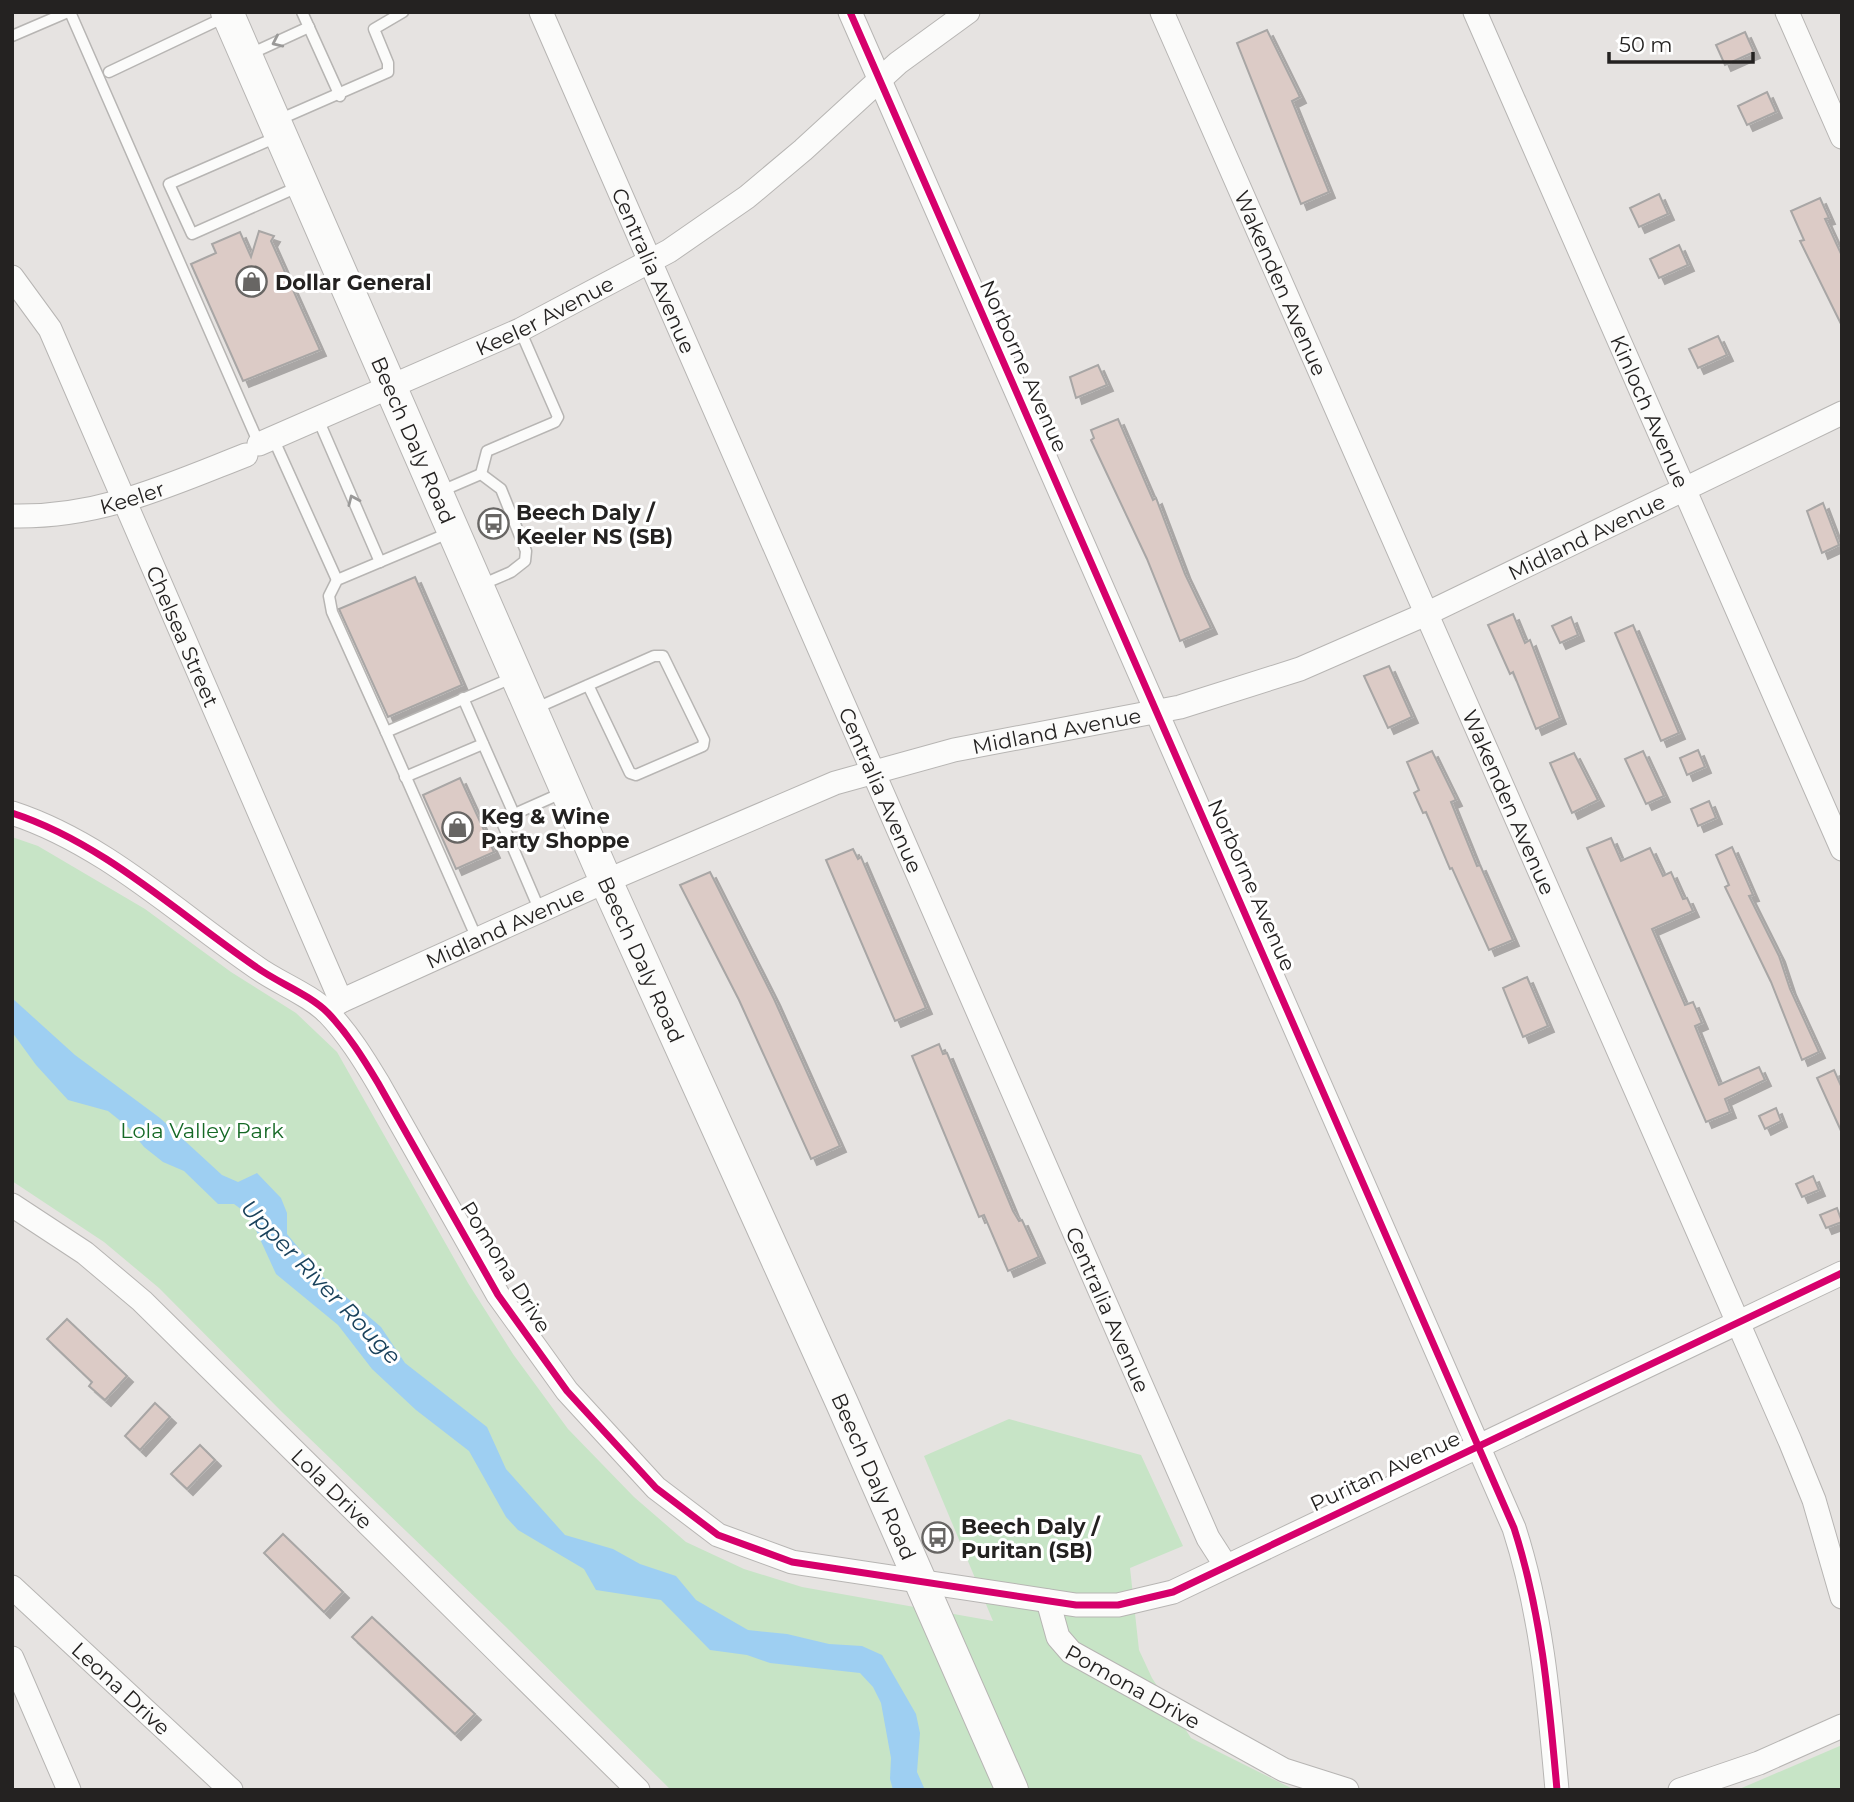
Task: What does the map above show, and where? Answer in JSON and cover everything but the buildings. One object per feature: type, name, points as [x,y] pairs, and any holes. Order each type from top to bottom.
[{"type":"main road","name":"Beech Daly Road","points":[[227,14],[606,881],[922,1581],[1012,1790]]},
{"type":"street","name":"Centralia Avenue","points":[[541,12],[648,263],[1208,1538],[1226,1566]]},
{"type":"street","name":"Norborne Avenue","points":[[850,12],[1514,1528],[1532,1590],[1546,1665],[1557,1790]]},
{"type":"street","name":"Keeler Avenue","points":[[260,446],[520,330],[648,263],[747,197],[880,80],[968,12]]},
{"type":"street","name":"Wakenden Avenue","points":[[1161,12],[1738,1323],[1814,1500],[1842,1597]]},
{"type":"street","name":"Kinloch Avenue","points":[[1475,12],[1842,849]]},
{"type":"street","points":[[1787,12],[1842,137]]},
{"type":"street","name":"Chelsea Street","points":[[12,277],[50,329],[127,502],[333,1006]]},
{"type":"street","name":"Midland Avenue","points":[[333,1006],[794,798],[954,750],[1157,711],[1300,668],[1426,614],[1842,413]]},
{"type":"street","name":"Keeler","points":[[12,516],[62,515],[127,502],[260,446]]},
{"type":"street","name":"Pomona Drive","points":[[12,813],[68,837],[121,867],[222,944],[333,1006],[498,1295],[567,1391],[656,1488],[718,1535],[742,1546],[792,1562],[1048,1601],[1058,1637],[1072,1652],[1284,1770],[1347,1790]]},
{"type":"street","name":"Lola Drive","points":[[12,1205],[85,1253],[142,1301],[638,1790]]},
{"type":"street","name":"Puritan Avenue","points":[[1048,1601],[1097,1606],[1139,1602],[1173,1592],[1842,1273]]},
{"type":"street","name":"Leona Drive","points":[[12,1587],[232,1790]]},
{"type":"street","points":[[12,1658],[69,1790]]},
{"type":"street","points":[[1680,1790],[1759,1763],[1842,1726]]},
{"type":"lane","points":[[12,36],[69,12],[260,446],[337,580]]},
{"type":"lane","points":[[302,12],[340,96]]},
{"type":"lane","points":[[302,185],[192,234],[169,184],[388,72],[388,63],[374,29],[403,12]]},
{"type":"lane","points":[[109,72],[227,14]]},
{"type":"lane","points":[[245,56],[309,27]]},
{"type":"lane","points":[[481,474],[487,451],[555,422],[558,417],[520,330]]},
{"type":"lane","points":[[318,419],[380,562]]},
{"type":"lane","points":[[436,493],[481,474]]},
{"type":"lane","points":[[477,587],[511,572],[524,561],[526,551],[501,489],[481,474]]},
{"type":"lane","points":[[453,531],[337,580],[329,596],[330,604],[478,941]]},
{"type":"lane","points":[[532,710],[588,685],[654,656],[663,656],[704,740],[704,746],[636,775],[630,773],[588,685]]},
{"type":"lane","points":[[386,732],[516,676]]},
{"type":"lane","points":[[463,698],[514,814]]},
{"type":"lane","points":[[405,777],[483,744]]},
{"type":"lane","points":[[540,911],[501,820],[567,791]]},
{"type":"green space","name":"Lola Valley Park","points":[[12,837],[38,846],[145,909],[231,972],[296,1013],[337,1052],[468,1283],[513,1354],[568,1429],[634,1497],[686,1542],[744,1569],[802,1587],[993,1621],[924,1456],[1009,1419],[1141,1455],[1183,1546],[1130,1568],[1139,1650],[1152,1678],[1191,1738],[1295,1790],[671,1790],[282,1412],[159,1288],[104,1242],[12,1181]]},
{"type":"green space","points":[[1842,1745],[1842,1790],[1737,1790]]},
{"type":"water","name":"Upper River Rouge","points":[[12,998],[75,1055],[160,1118],[222,1175],[238,1182],[257,1173],[281,1198],[287,1213],[287,1234],[323,1277],[381,1327],[405,1363],[487,1427],[506,1469],[565,1535],[613,1549],[640,1564],[676,1576],[696,1600],[748,1630],[787,1634],[829,1644],[862,1646],[882,1655],[916,1714],[920,1733],[917,1772],[925,1790],[893,1790],[890,1779],[891,1758],[881,1703],[873,1687],[860,1673],[770,1663],[747,1655],[710,1650],[661,1600],[596,1590],[584,1569],[518,1530],[506,1517],[469,1451],[416,1410],[372,1369],[338,1325],[276,1274],[249,1215],[234,1204],[218,1204],[184,1171],[163,1162],[144,1147],[128,1127],[108,1111],[68,1100],[36,1065],[12,1032]]},
{"type":"cycle path","points":[[850,12],[1514,1528],[1538,1625],[1557,1790]]},
{"type":"cycle path","points":[[12,813],[46,826],[109,861],[256,967],[312,1000],[328,1013],[349,1038],[378,1083],[498,1295],[567,1391],[656,1488],[718,1535],[792,1562],[1076,1605],[1118,1605],[1173,1592],[1842,1273]]},
{"type":"place","name":"Dollar General","points":[[252,282]]},
{"type":"place","name":"Beech Daly / Keeler NS (SB)","points":[[493,524]]},
{"type":"place","name":"Keg & Wine Party Shoppe","points":[[458,828]]},
{"type":"place","name":"Beech Daly / Puritan (SB)","points":[[938,1538]]}]
